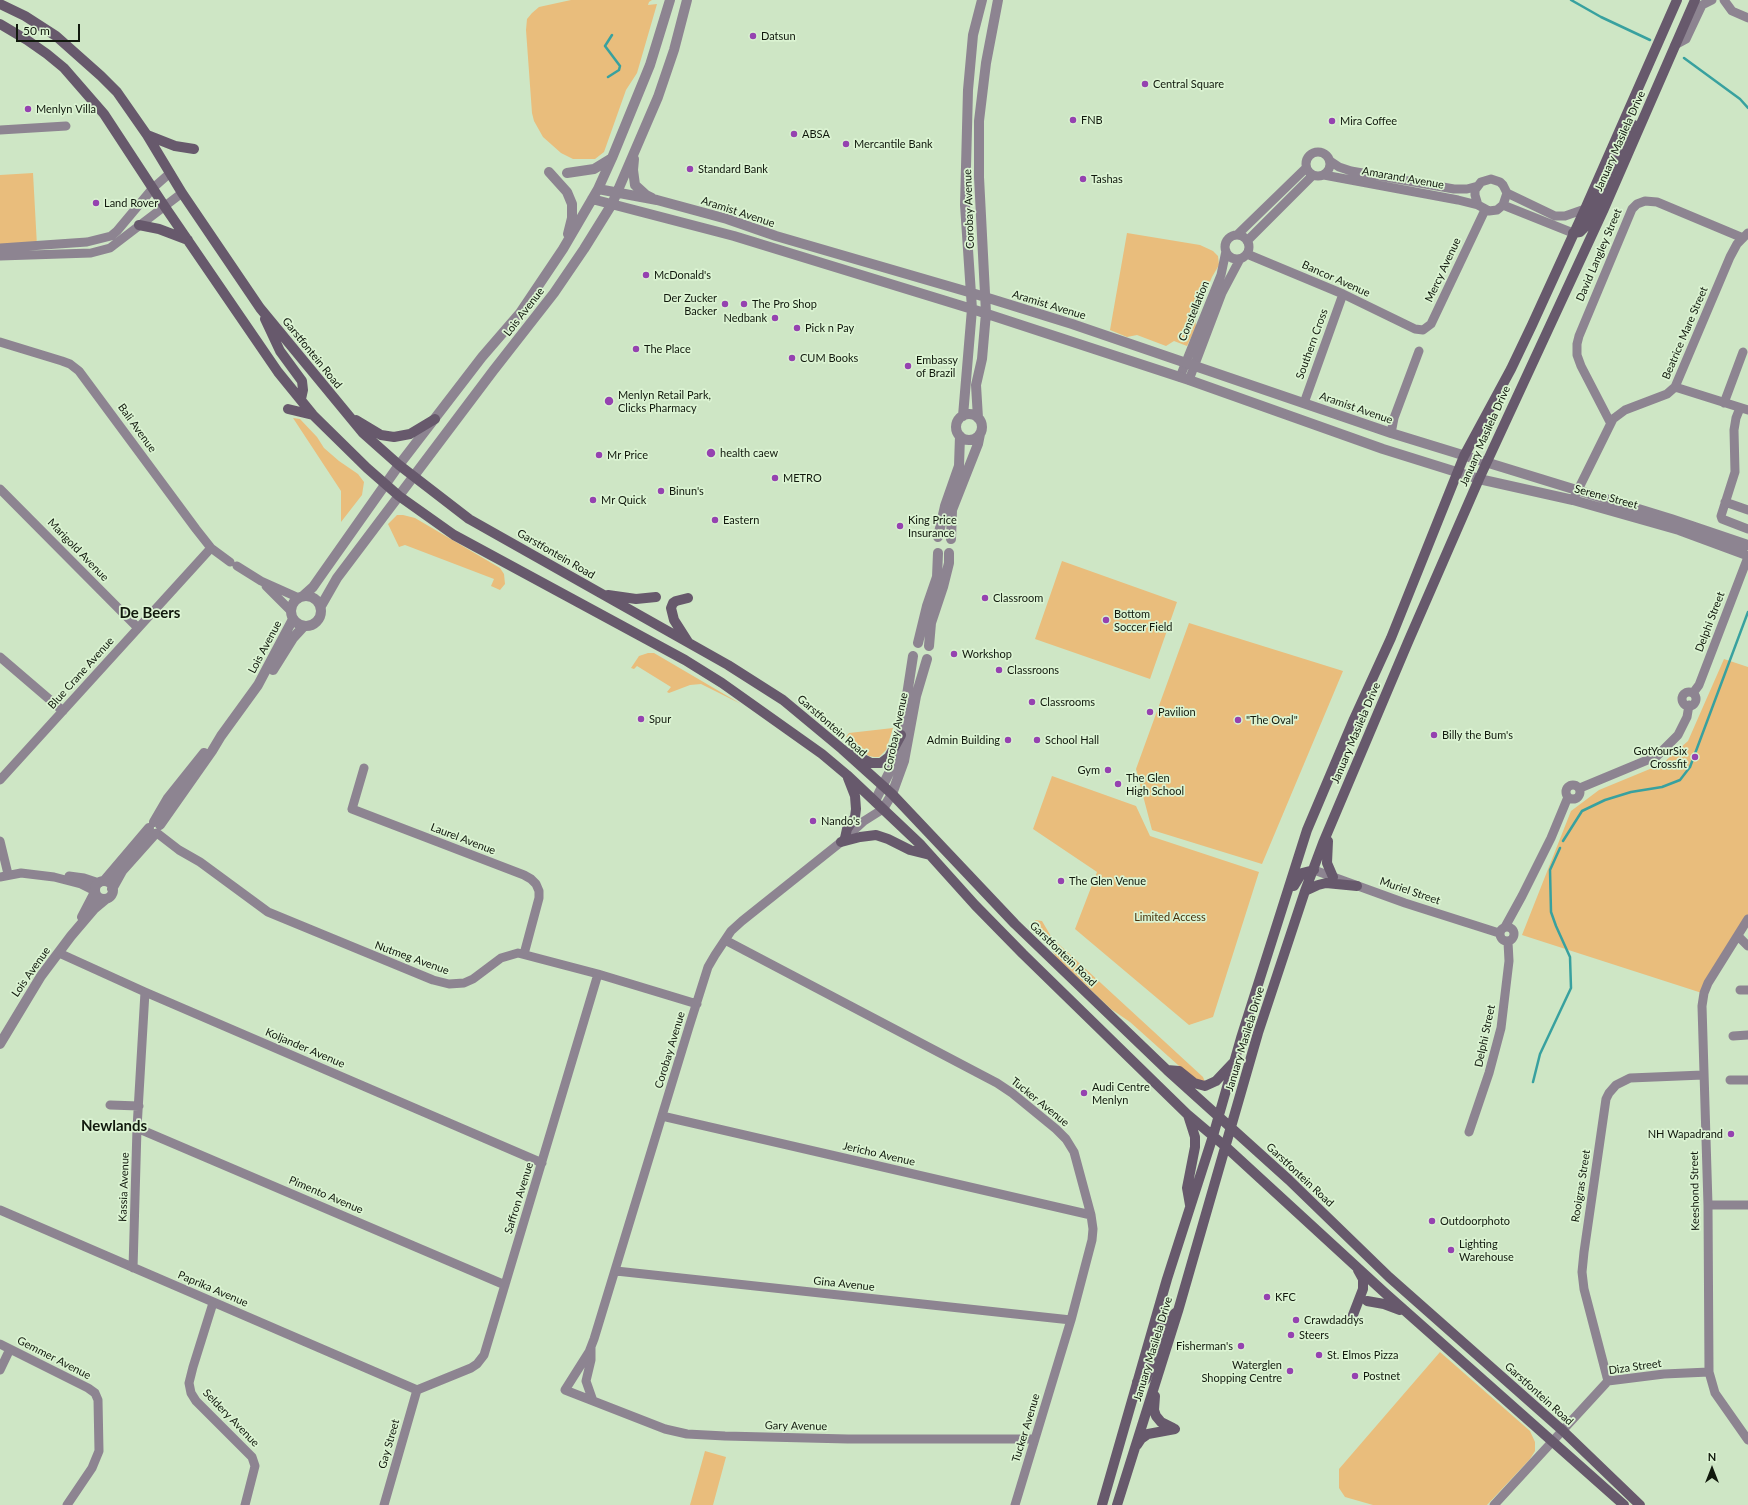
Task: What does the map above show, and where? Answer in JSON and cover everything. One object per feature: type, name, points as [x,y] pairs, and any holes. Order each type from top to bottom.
[{"type":"main road","name":"January Masilela Drive","points":[[1102,1505],[1137,1382],[1213,1136],[1234,1062],[1312,818],[1354,719],[1391,638],[1464,456],[1511,369],[1585,209],[1677,0]]},
{"type":"main road","name":"January Masilela Drive","points":[[1118,1505],[1178,1311],[1258,1033],[1305,891],[1327,833],[1479,479],[1603,210],[1695,0]]},
{"type":"main road","name":"Garstfontein Road","points":[[0,4],[24,16],[56,36],[71,48],[117,92],[147,135],[182,193],[260,308],[363,433],[399,465],[470,519],[728,665],[784,700],[892,794],[1015,924],[1167,1070],[1295,1185],[1389,1277],[1562,1430],[1640,1505]]},
{"type":"main road","points":[[0,24],[27,40],[64,68],[104,114],[165,207],[278,372],[313,415],[385,484],[399,496],[454,535],[552,589],[640,634],[722,683],[797,735],[847,775],[930,855],[975,905],[1048,979],[1187,1114],[1226,1147],[1409,1314],[1624,1505]]},
{"type":"main road","points":[[1573,233],[1580,232],[1587,225],[1626,139],[1648,106]]},
{"type":"main road","points":[[147,135],[175,146],[194,149]]},
{"type":"main road","points":[[138,225],[159,229],[188,240]]},
{"type":"main road","points":[[260,308],[278,347],[302,381],[303,390],[301,399]]},
{"type":"main road","points":[[288,409],[313,415]]},
{"type":"main road","points":[[343,410],[371,430],[381,435],[394,437],[410,434],[435,419]]},
{"type":"main road","points":[[602,594],[636,598],[656,596]]},
{"type":"main road","points":[[688,598],[676,600],[671,608],[674,620],[690,644]]},
{"type":"main road","points":[[842,749],[871,763],[880,763],[889,757],[901,735]]},
{"type":"main road","points":[[847,775],[855,796],[856,809],[855,817],[847,829],[843,840],[876,835],[888,838],[910,850],[930,855]]},
{"type":"main road","points":[[1327,833],[1327,863],[1333,877]]},
{"type":"main road","points":[[1277,924],[1299,876],[1305,872],[1314,870]]},
{"type":"main road","points":[[1305,891],[1326,883],[1357,886]]},
{"type":"main road","points":[[1167,1070],[1179,1071],[1194,1083],[1205,1086],[1216,1081],[1234,1062]]},
{"type":"main road","points":[[1187,1114],[1195,1137],[1187,1188],[1190,1207]]},
{"type":"main road","points":[[1353,1315],[1360,1300],[1363,1283],[1362,1276],[1355,1264]]},
{"type":"main road","points":[[1366,1301],[1384,1304],[1409,1314]]},
{"type":"main road","points":[[1137,1382],[1143,1382],[1146,1379],[1164,1326],[1168,1319],[1178,1311]]},
{"type":"main road","points":[[1134,1450],[1141,1439],[1148,1434],[1174,1428],[1161,1422],[1154,1410],[1159,1371]]},
{"type":"main road","points":[[1118,1452],[1132,1427],[1144,1420]]},
{"type":"street","name":"Lois Avenue","points":[[301,597],[313,587],[399,465],[482,356],[520,312],[563,250],[598,189],[612,158],[650,65],[670,0]]},
{"type":"street","name":"Lois Avenue","points":[[321,606],[337,578],[493,371],[554,294],[612,204],[658,97],[674,50],[687,0]]},
{"type":"street","name":"Corobay Avenue","points":[[864,821],[883,787],[892,767],[901,735],[913,656],[912,650],[918,643],[927,606],[937,577],[938,552],[934,544],[938,537],[944,511],[959,466],[960,436],[956,425],[958,420],[963,416],[972,308],[965,205],[965,147],[973,35],[982,0]]},
{"type":"street","name":"Corobay Avenue","points":[[565,1390],[591,1347],[616,1271],[708,967],[725,940],[742,921],[843,840],[864,821],[883,809],[892,794],[904,761],[916,696],[927,659],[931,651],[929,646],[931,623],[943,587],[949,553],[953,548],[951,539],[952,510],[978,444],[982,422],[978,418],[976,385],[982,359],[986,313],[979,177],[979,121],[986,63],[998,0]]},
{"type":"street","points":[[1675,45],[1686,39],[1702,5],[1712,0]]},
{"type":"street","points":[[1715,0],[1724,0],[1735,12],[1748,18]]},
{"type":"street","points":[[0,130],[66,126]]},
{"type":"street","points":[[635,151],[633,170],[635,185],[646,195],[657,200]]},
{"type":"street","points":[[1237,235],[1241,236],[1247,241],[1249,247],[1244,256],[1230,257],[1226,251],[1227,240],[1237,235],[1306,168],[1308,158],[1313,153],[1323,153],[1330,160],[1329,170],[1324,175],[1313,176],[1247,241]]},
{"type":"street","points":[[567,173],[594,169],[612,158]]},
{"type":"street","name":"Amarand Avenue","points":[[1330,160],[1339,167],[1351,171],[1454,189],[1467,189],[1478,186]]},
{"type":"street","points":[[1306,168],[1313,176]]},
{"type":"street","points":[[549,172],[567,192],[572,204],[572,218],[563,250]]},
{"type":"street","points":[[0,248],[82,243],[103,239],[117,231],[153,188],[170,173]]},
{"type":"street","name":"Amarand Avenue","points":[[1324,175],[1458,200],[1482,208]]},
{"type":"street","points":[[1486,180],[1496,180],[1503,185],[1506,194],[1503,205],[1493,211],[1482,208],[1474,196],[1478,186],[1486,180]]},
{"type":"street","name":"Aramist Avenue","points":[[598,189],[616,194],[657,200],[727,219],[776,236],[972,293],[1072,324],[1391,432],[1487,462]]},
{"type":"street","points":[[0,256],[91,253],[110,248],[138,225],[165,207],[182,193]]},
{"type":"street","points":[[1506,194],[1555,216],[1565,216],[1585,209]]},
{"type":"street","points":[[592,199],[734,236],[972,308],[1185,379],[1383,449],[1458,472]]},
{"type":"street","name":"David Langley Street","points":[[1610,422],[1581,366],[1577,355],[1577,344],[1632,209],[1637,204],[1645,201],[1657,202],[1746,235]]},
{"type":"street","points":[[1503,205],[1573,233]]},
{"type":"street","name":"Mercy Avenue","points":[[1415,329],[1423,330],[1431,324],[1482,208]]},
{"type":"street","name":"Beatrice Mare Street","points":[[1573,500],[1610,422],[1625,410],[1667,394],[1676,388],[1734,248],[1746,235]]},
{"type":"street","name":"Constellation","points":[[1185,379],[1222,275],[1226,251]]},
{"type":"street","name":"Bancor Avenue","points":[[1244,256],[1343,294],[1415,329]]},
{"type":"street","name":"Constellation","points":[[1190,364],[1222,293],[1244,256]]},
{"type":"street","name":"Southern Cross","points":[[1304,403],[1343,294]]},
{"type":"street","name":"Bali Avenue","points":[[0,342],[62,360],[79,371],[211,548],[261,581],[301,597]]},
{"type":"street","points":[[1391,432],[1394,418],[1419,351]]},
{"type":"street","points":[[1724,402],[1743,352]]},
{"type":"street","points":[[1676,388],[1744,409],[1736,418],[1734,430],[1735,472],[1721,516],[1722,519],[1748,529]]},
{"type":"street","points":[[963,416],[974,414],[978,418]]},
{"type":"street","points":[[960,436],[971,440],[980,434]]},
{"type":"street","name":"Serene Street","points":[[1487,462],[1577,491],[1747,552]]},
{"type":"street","name":"Serene Street","points":[[1458,472],[1479,479],[1573,500],[1679,530],[1747,552]]},
{"type":"street","name":"Marigold Avenue","points":[[0,489],[138,628]]},
{"type":"street","points":[[1725,502],[1748,510]]},
{"type":"street","points":[[938,537],[945,536],[951,539]]},
{"type":"street","name":"Blue Crane Avenue","points":[[0,780],[211,548]]},
{"type":"street","points":[[938,552],[944,554],[949,553]]},
{"type":"street","name":"Delphi Street","points":[[1469,1132],[1489,1073],[1501,1028],[1509,961],[1508,942],[1501,939],[1551,838],[1568,797],[1572,799],[1577,798],[1581,792],[1580,788],[1657,756],[1678,735],[1687,716],[1689,705],[1685,704],[1683,698],[1687,693],[1693,693],[1699,685],[1747,552]]},
{"type":"street","name":"Bali Avenue","points":[[261,581],[292,615]]},
{"type":"street","points":[[308,596],[316,599],[321,606],[322,614],[313,625],[304,626],[296,622],[292,615],[293,604],[301,597],[308,596]]},
{"type":"street","name":"Lois Avenue","points":[[112,888],[122,871],[156,828],[178,784],[208,748],[221,736],[258,685],[269,675],[277,658],[292,615]]},
{"type":"street","name":"Lois Avenue","points":[[277,658],[304,626]]},
{"type":"street","points":[[918,643],[924,642],[929,646]]},
{"type":"street","points":[[913,656],[921,661],[927,659]]},
{"type":"street","points":[[0,658],[63,711]]},
{"type":"street","name":"Laurel Avenue","points":[[364,768],[352,809],[524,875],[536,884],[539,890],[539,898],[524,954]]},
{"type":"street","name":"Lois Avenue","points":[[71,936],[98,887],[156,828]]},
{"type":"street","name":"Nutmeg Avenue","points":[[156,828],[268,912],[433,980],[448,984],[464,983],[473,979],[506,955],[518,953],[598,974],[697,1004]]},
{"type":"street","points":[[0,840],[4,876],[20,873],[54,877],[98,887],[110,884],[112,888],[111,896],[106,899],[99,898],[98,887]]},
{"type":"street","name":"Muriel Street","points":[[1314,870],[1357,886],[1506,930]]},
{"type":"street","name":"Lois Avenue","points":[[0,1044],[26,999],[71,936],[94,909],[106,899]]},
{"type":"street","name":"Keeshond Street","points":[[1748,919],[1712,975],[1703,994],[1702,1006],[1708,1205],[1709,1372],[1715,1392],[1748,1440]]},
{"type":"street","points":[[1738,936],[1748,946]]},
{"type":"street","name":"Tucker Avenue","points":[[725,940],[984,1076],[1012,1094],[1056,1129],[1070,1145],[1076,1158],[1091,1215],[1093,1229],[1092,1240],[1071,1320],[1015,1505]]},
{"type":"street","name":"Koljander Avenue","points":[[59,953],[542,1163]]},
{"type":"street","name":"Saffron Avenue","points":[[417,1390],[471,1368],[479,1362],[484,1355],[598,974]]},
{"type":"street","name":"Kassia Avenue","points":[[133,1268],[138,1106],[146,992]]},
{"type":"street","points":[[1733,1036],[1748,1035]]},
{"type":"street","name":"Rooigras Street","points":[[1608,1381],[1584,1289],[1582,1272],[1606,1099],[1616,1085],[1630,1078],[1703,1075]]},
{"type":"street","points":[[1730,1080],[1748,1080]]},
{"type":"street","points":[[110,1105],[138,1106]]},
{"type":"street","name":"Jericho Avenue","points":[[662,1116],[1091,1215]]},
{"type":"street","name":"Pimento Avenue","points":[[137,1128],[505,1285]]},
{"type":"street","points":[[1708,1205],[1748,1205]]},
{"type":"street","name":"Paprika Avenue","points":[[0,1210],[417,1390]]},
{"type":"street","name":"Gina Avenue","points":[[616,1271],[1071,1320]]},
{"type":"street","name":"Seldery Avenue","points":[[213,1302],[192,1367],[190,1383],[191,1393],[196,1402],[252,1458],[254,1466],[245,1505]]},
{"type":"street","name":"Gemmer Avenue","points":[[0,1344],[88,1388],[95,1393],[98,1400],[100,1443],[97,1458],[67,1505]]},
{"type":"street","name":"Corobay Avenue","points":[[591,1347],[591,1360],[586,1381],[593,1401]]},
{"type":"street","points":[[0,1370],[10,1349]]},
{"type":"street","name":"Diza Street","points":[[1494,1505],[1608,1381],[1664,1374],[1709,1372]]},
{"type":"street","name":"Gay Street","points":[[384,1505],[417,1390]]},
{"type":"street","name":"Gary Avenue","points":[[565,1390],[665,1429],[695,1434],[848,1439],[1035,1439]]},
{"type":"green space","points":[[571,0],[652,0],[648,5],[657,4],[637,73],[626,90],[604,152],[595,159],[573,159],[561,153],[543,137],[534,121],[532,113],[526,30],[527,19],[539,7]]},
{"type":"green space","points":[[33,173],[37,246],[0,244],[0,175]]},
{"type":"green space","points":[[1127,233],[1200,245],[1213,251],[1218,256],[1219,265],[1212,277],[1195,317],[1196,327],[1187,346],[1174,341],[1166,346],[1137,335],[1127,337],[1110,330]]},
{"type":"green space","points":[[293,418],[300,419],[317,437],[324,448],[339,461],[358,474],[364,482],[362,495],[341,522],[341,491]]},
{"type":"green space","points":[[397,515],[415,518],[500,568],[504,574],[505,584],[500,590],[491,586],[494,579],[405,545],[399,547],[388,524]]},
{"type":"green space","name":"Bottom Soccer Field","points":[[1062,561],[1177,602],[1150,679],[1035,639]]},
{"type":"green space","name":"\"The Oval\"","points":[[1189,623],[1343,671],[1262,864],[1152,830],[1136,769]]},
{"type":"green space","points":[[654,653],[741,704],[701,684],[690,685],[669,693],[667,692],[671,687],[637,666],[634,669],[631,668],[639,656]]},
{"type":"green space","points":[[1724,659],[1748,667],[1748,925],[1705,994],[1522,935],[1571,811],[1599,790],[1662,764],[1688,741]]},
{"type":"green space","points":[[893,728],[886,750],[879,757],[869,756],[846,737],[849,733]]},
{"type":"green space","name":"Limited Access","points":[[1052,776],[1136,806],[1150,836],[1259,872],[1213,1017],[1189,1025],[1075,929],[1097,872],[1033,829]]},
{"type":"green space","points":[[1035,920],[1042,921],[1052,938],[1203,1077],[1205,1082],[1197,1082],[1130,1022],[1111,1009],[1056,957]]},
{"type":"green space","points":[[1440,1352],[1530,1431],[1535,1442],[1535,1451],[1530,1459],[1487,1505],[1373,1505],[1345,1497],[1339,1488],[1339,1469]]},
{"type":"green space","points":[[705,1451],[726,1457],[713,1505],[690,1505]]},
{"type":"waterway","points":[[1571,0],[1601,17],[1650,40]]},
{"type":"waterway","points":[[608,77],[619,70],[620,66],[605,46],[612,35]]},
{"type":"waterway","points":[[1684,58],[1740,99],[1748,108]]},
{"type":"waterway","points":[[1563,841],[1582,811],[1605,800],[1631,792],[1662,787],[1680,780],[1690,767],[1748,612]]},
{"type":"waterway","points":[[1533,1082],[1540,1054],[1571,988],[1570,957],[1551,912],[1550,870],[1560,848]]},
{"type":"place","name":"Datsun","points":[[753,36]]},
{"type":"place","name":"Central Square","points":[[1145,84]]},
{"type":"place","name":"Menlyn Villa","points":[[28,109]]},
{"type":"place","name":"FNB","points":[[1073,120]]},
{"type":"place","name":"Mira Coffee","points":[[1332,121]]},
{"type":"place","name":"ABSA","points":[[794,134]]},
{"type":"place","name":"Mercantile Bank","points":[[846,144]]},
{"type":"place","name":"Standard Bank","points":[[690,169]]},
{"type":"place","name":"Tashas","points":[[1083,179]]},
{"type":"place","name":"Land Rover","points":[[96,203]]},
{"type":"place","name":"McDonald's","points":[[646,275]]},
{"type":"place","name":"Der Zucker Backer","points":[[725,304]]},
{"type":"place","name":"The Pro Shop","points":[[744,304]]},
{"type":"place","name":"Nedbank","points":[[775,318]]},
{"type":"place","name":"Pick n Pay","points":[[797,328]]},
{"type":"place","name":"The Place","points":[[636,349]]},
{"type":"place","name":"CUM Books","points":[[792,358]]},
{"type":"place","name":"Embassy of Brazil","points":[[908,366]]},
{"type":"place","name":"Menlyn Retail Park, Clicks Pharmacy","points":[[609,401]]},
{"type":"place","name":"health caew","points":[[711,453]]},
{"type":"place","name":"Mr Price","points":[[599,455]]},
{"type":"place","name":"METRO","points":[[775,478]]},
{"type":"place","name":"Binun's","points":[[661,491]]},
{"type":"place","name":"Mr Quick","points":[[593,500]]},
{"type":"place","name":"Eastern","points":[[715,520]]},
{"type":"place","name":"King Price Insurance","points":[[900,526]]},
{"type":"place","name":"Classroom","points":[[985,598]]},
{"type":"place","name":"Bottom Soccer Field","points":[[1106,620]]},
{"type":"place","name":"Workshop","points":[[954,654]]},
{"type":"place","name":"Classroons","points":[[999,670]]},
{"type":"place","name":"Classrooms","points":[[1032,702]]},
{"type":"place","name":"Pavilion","points":[[1150,712]]},
{"type":"place","name":"Spur","points":[[641,719]]},
{"type":"place","name":"\"The Oval\"","points":[[1238,720]]},
{"type":"place","name":"Billy the Bum's","points":[[1434,735]]},
{"type":"place","name":"Admin Building","points":[[1008,740]]},
{"type":"place","name":"School Hall","points":[[1037,740]]},
{"type":"place","name":"GotYourSix Crossfit","points":[[1695,757]]},
{"type":"place","name":"Gym","points":[[1108,770]]},
{"type":"place","name":"The Glen High School","points":[[1118,784]]},
{"type":"place","name":"Nando's","points":[[813,821]]},
{"type":"place","name":"The Glen Venue","points":[[1061,881]]},
{"type":"place","name":"Audi Centre Menlyn","points":[[1084,1093]]},
{"type":"place","name":"NH Wapadrand","points":[[1731,1134]]},
{"type":"place","name":"Outdoorphoto","points":[[1432,1221]]},
{"type":"place","name":"Lighting Warehouse","points":[[1451,1250]]},
{"type":"place","name":"KFC","points":[[1267,1297]]},
{"type":"place","name":"Crawdaddys","points":[[1296,1320]]},
{"type":"place","name":"Steers","points":[[1291,1335]]},
{"type":"place","name":"Fisherman's","points":[[1241,1346]]},
{"type":"place","name":"St. Elmos Pizza","points":[[1319,1355]]},
{"type":"place","name":"Waterglen Shopping Centre","points":[[1290,1371]]},
{"type":"place","name":"Postnet","points":[[1355,1376]]},
{"type":"district","name":"De Beers","points":[[150,613]]},
{"type":"district","name":"Newlands","points":[[114,1126]]}]
